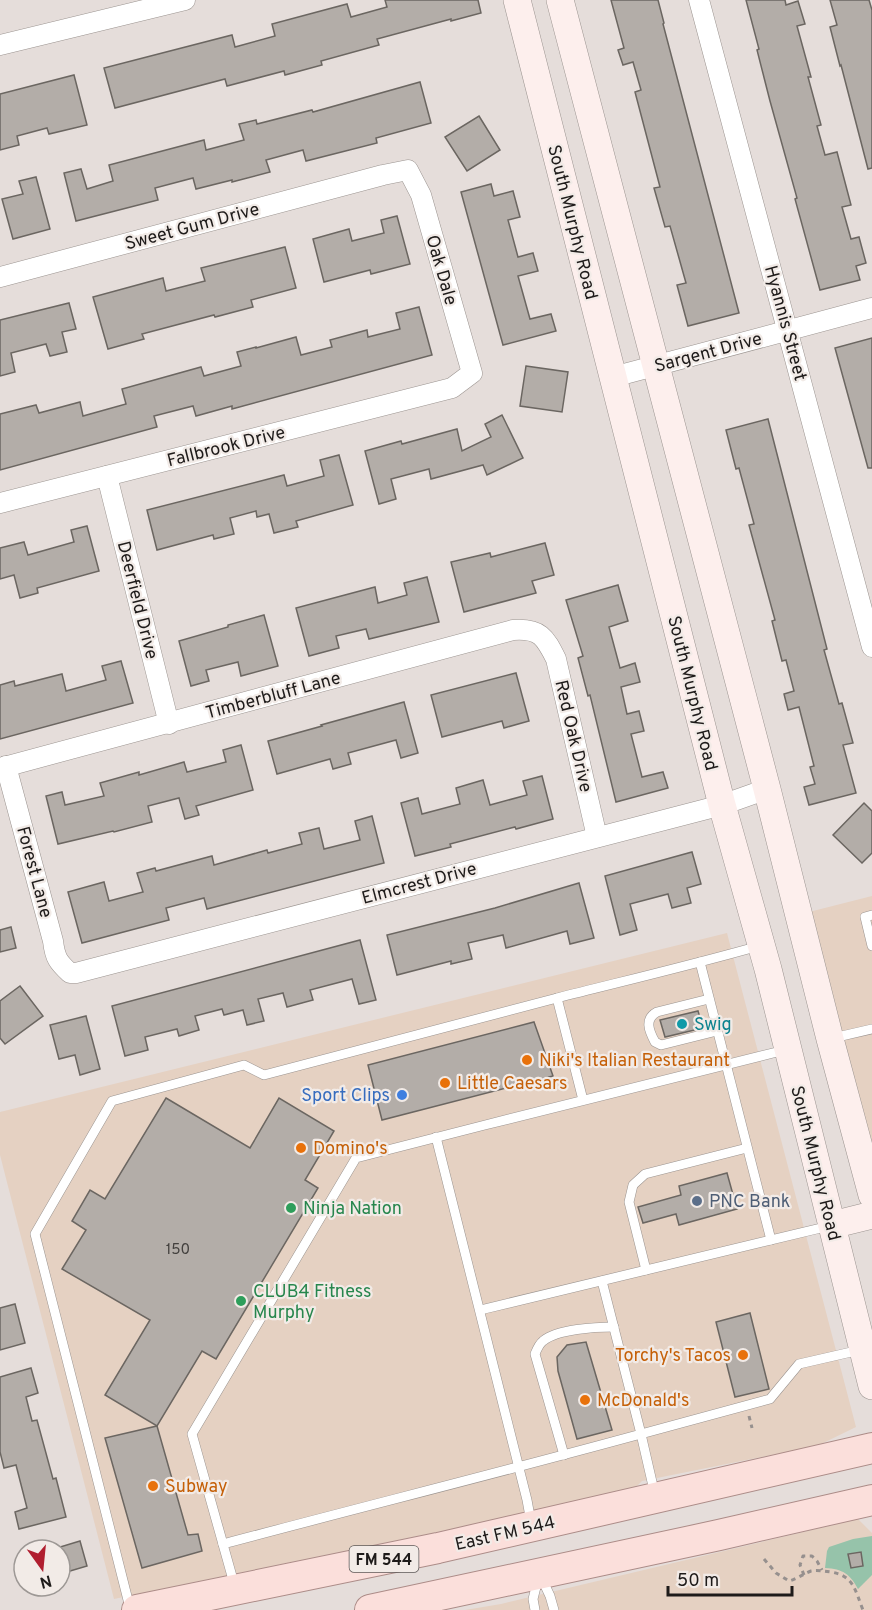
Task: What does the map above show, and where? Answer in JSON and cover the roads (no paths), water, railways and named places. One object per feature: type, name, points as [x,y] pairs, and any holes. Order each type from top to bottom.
[{"type":"main road","name":"South Murphy Road","points":[[517,0],[722,805],[761,945],[872,1386]]},
{"type":"main road","points":[[560,0],[872,1195]]},
{"type":"main road","points":[[787,1050],[830,1039]]},
{"type":"main road","points":[[832,1225],[872,1215]]},
{"type":"main road","name":"East FM 544","points":[[137,1610],[438,1548],[872,1448]]},
{"type":"main road","name":"FM 544","points":[[370,1610],[719,1536],[872,1500]]},
{"type":"main road","points":[[532,1527],[539,1574]]},
{"type":"street","points":[[0,45],[185,0]]},
{"type":"street","name":"Hyannis Street","points":[[699,0],[872,647]]},
{"type":"street","name":"Oak Dale","points":[[383,175],[408,170],[421,195],[472,373],[452,388]]},
{"type":"street","name":"Sweet Gum Drive","points":[[0,277],[383,175]]},
{"type":"street","name":"Sargent Drive","points":[[613,377],[872,308]]},
{"type":"street","name":"Fallbrook Drive","points":[[0,503],[452,388]]},
{"type":"street","name":"Deerfield Drive","points":[[107,476],[169,724]]},
{"type":"street","name":"Timberbluff Lane","points":[[3,767],[513,630],[527,629],[545,638]]},
{"type":"street","name":"Red Oak Drive","points":[[545,638],[556,659],[597,837]]},
{"type":"street","name":"Forest Lane","points":[[3,767],[53,941],[55,955],[59,963],[70,973]]},
{"type":"street","name":"Elmcrest Drive","points":[[70,973],[722,805],[767,789]]},
{"type":"lane","points":[[872,915],[865,917],[872,946]]},
{"type":"lane","points":[[131,1610],[35,1234],[112,1101],[244,1065],[264,1075],[761,945]]},
{"type":"lane","points":[[700,962],[771,1240]]},
{"type":"lane","points":[[557,998],[584,1100]]},
{"type":"lane","points":[[709,999],[657,1012],[648,1020],[649,1027],[654,1042],[661,1045],[717,1031]]},
{"type":"lane","points":[[830,1039],[872,1029]]},
{"type":"lane","points":[[235,1590],[192,1434],[356,1158],[787,1050]]},
{"type":"lane","points":[[436,1137],[532,1527]]},
{"type":"lane","points":[[646,1270],[628,1202],[633,1185],[645,1174],[747,1148]]},
{"type":"lane","points":[[480,1310],[832,1225]]},
{"type":"lane","points":[[602,1281],[656,1498]]},
{"type":"lane","points":[[564,1455],[536,1354],[538,1347],[543,1340],[557,1335],[592,1327],[614,1327]]},
{"type":"lane","points":[[223,1544],[519,1468],[770,1399],[799,1365],[863,1349]]},
{"type":"lane","points":[[535,1610],[533,1599],[539,1574]]},
{"type":"lane","points":[[539,1574],[554,1610]]},
{"type":"place","name":"Swig","points":[[682,1024]]},
{"type":"place","name":"Niki's Italian Restaurant","points":[[527,1060]]},
{"type":"place","name":"Little Caesars","points":[[445,1083]]},
{"type":"place","name":"Sport Clips","points":[[402,1095]]},
{"type":"place","name":"Domino's","points":[[301,1148]]},
{"type":"place","name":"PNC Bank","points":[[697,1201]]},
{"type":"place","name":"Ninja Nation","points":[[291,1208]]},
{"type":"place","name":"CLUB4 Fitness Murphy","points":[[241,1301]]},
{"type":"place","name":"Torchy's Tacos","points":[[743,1355]]},
{"type":"place","name":"McDonald's","points":[[585,1400]]},
{"type":"place","name":"Subway","points":[[153,1486]]}]
